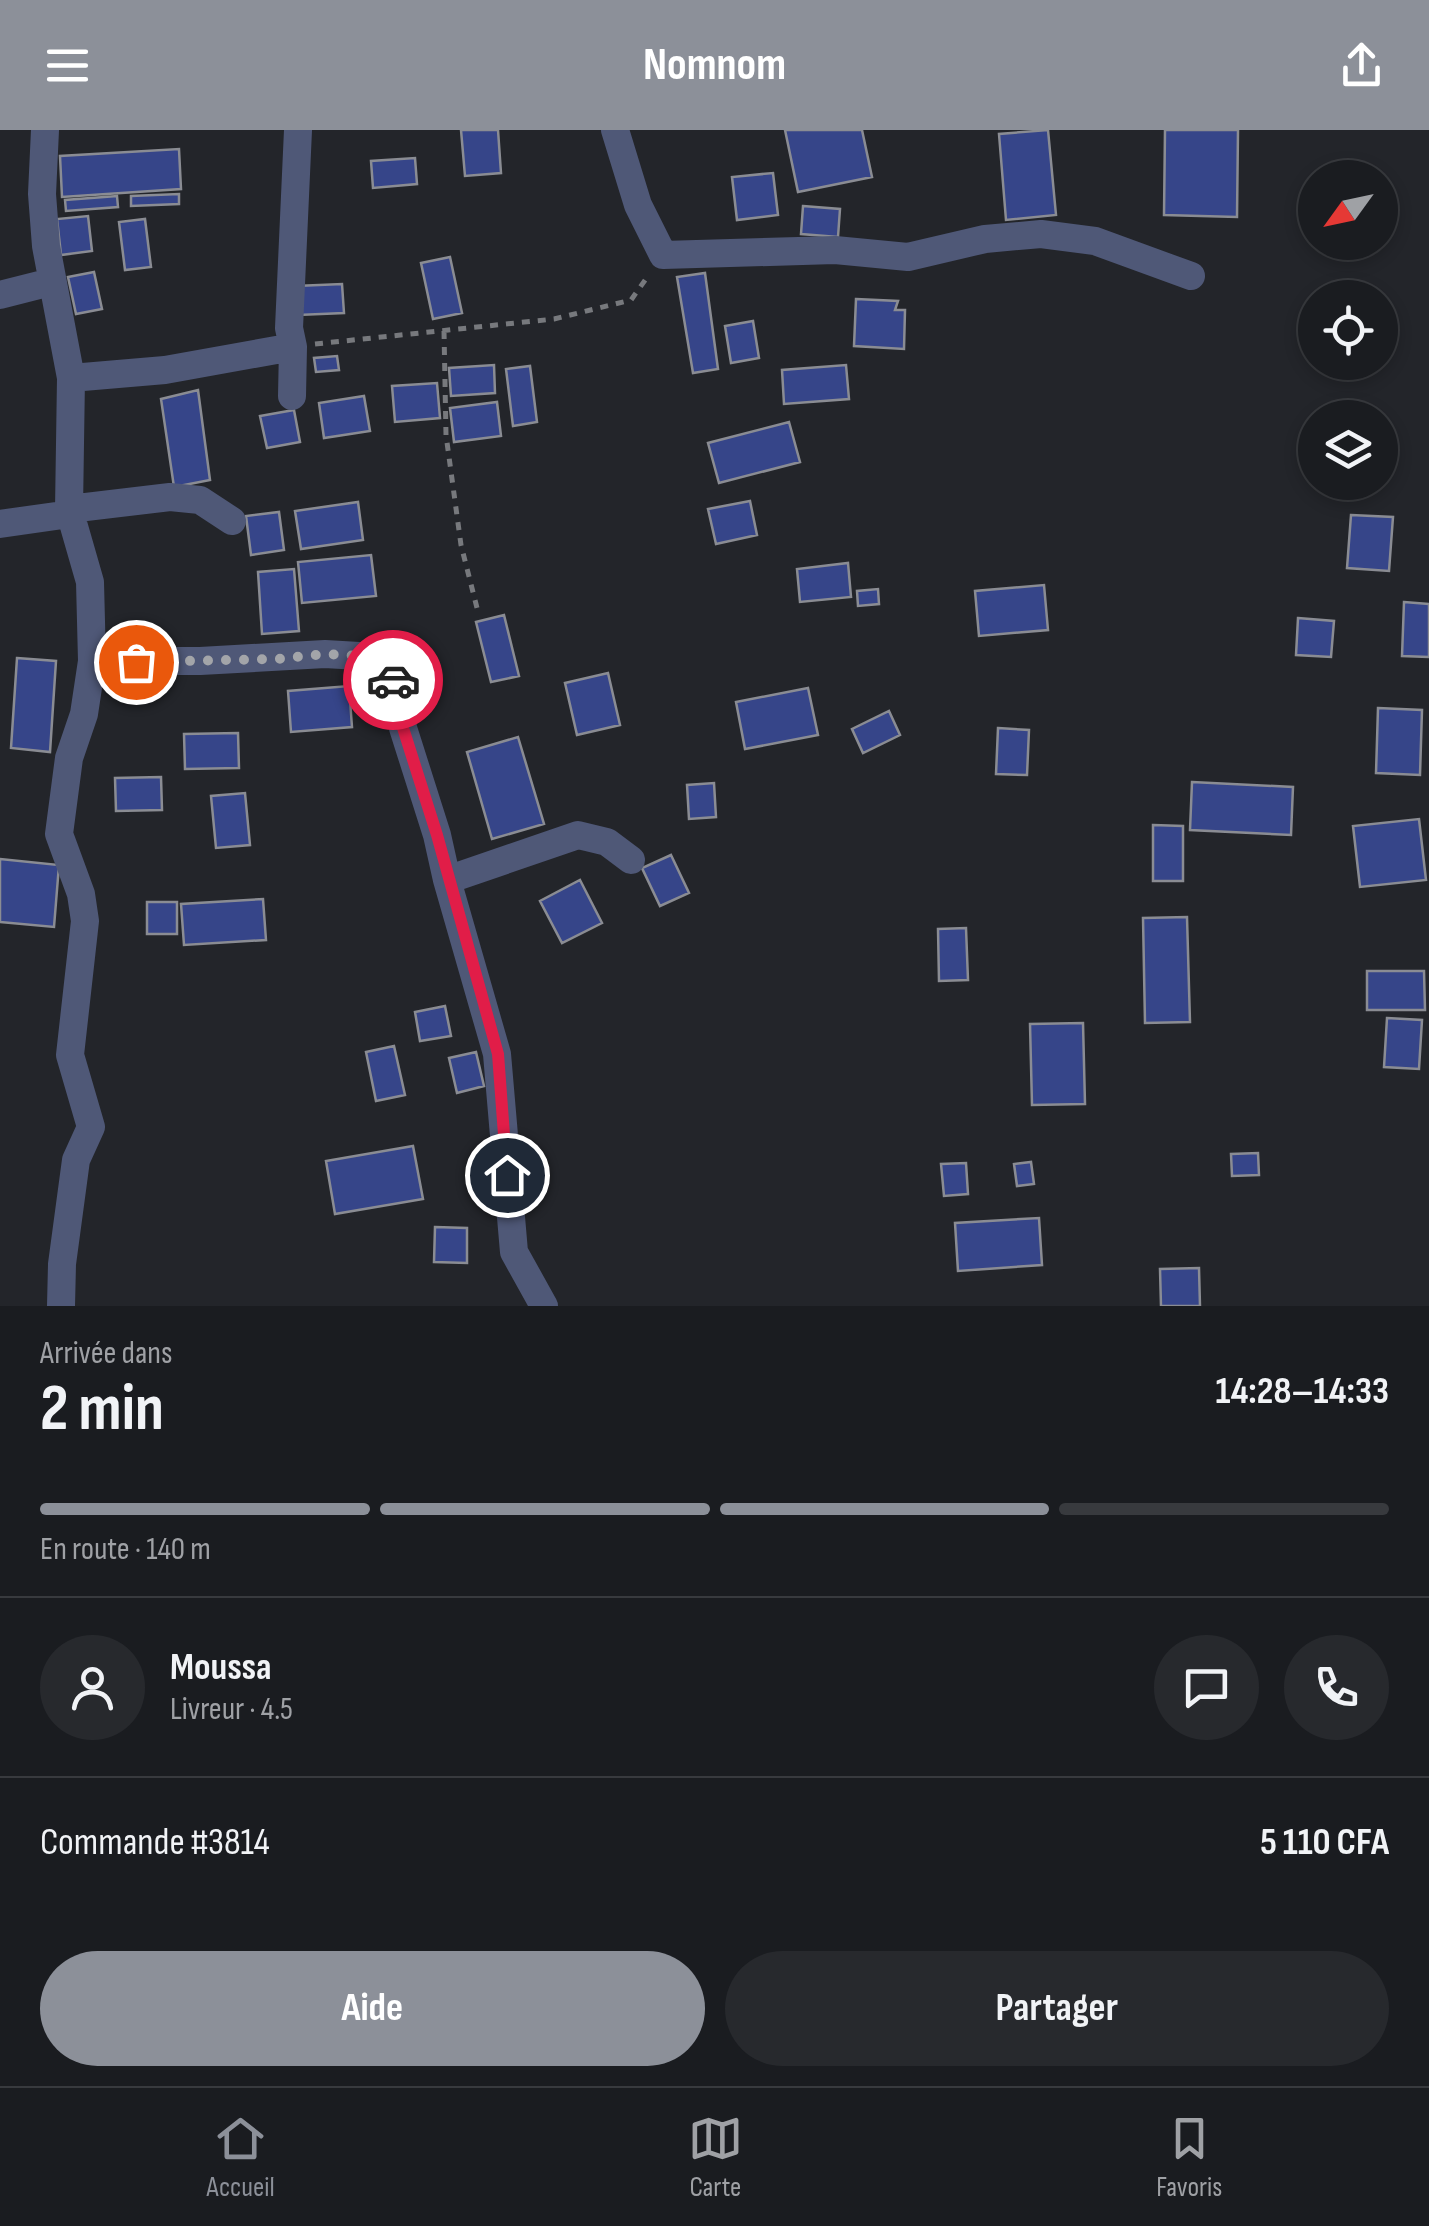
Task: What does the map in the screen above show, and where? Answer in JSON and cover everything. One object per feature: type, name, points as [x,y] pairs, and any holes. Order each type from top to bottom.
[{"type":"street","points":[[45,130],[42,194],[52,282],[71,378],[70,511],[90,582],[92,661],[84,714],[69,758],[58,834],[80,894],[85,921],[70,1055],[91,1127],[76,1160],[62,1264],[61,1306]]},
{"type":"street","points":[[292,396],[289,328],[298,130]]},
{"type":"street","points":[[614,130],[638,205],[664,255],[835,250],[908,257],[985,238],[1041,234],[1095,241],[1191,276]]},
{"type":"street","points":[[0,295],[52,282]]},
{"type":"street","points":[[71,378],[165,370],[292,346]]},
{"type":"street","points":[[0,524],[170,496],[200,500],[232,522]]},
{"type":"street","points":[[92,661],[200,662],[325,654],[359,656],[390,674],[400,694],[403,728],[498,1054],[514,1252],[544,1306]]},
{"type":"street","points":[[447,880],[578,835],[607,842],[632,860]]},
{"type":"path","points":[[292,346],[554,319],[630,300],[664,255]]},
{"type":"path","points":[[444,331],[446,436],[462,545],[477,608]]},
{"type":"building","points":[[461,130],[498,130],[501,173],[465,176]]},
{"type":"building","points":[[785,130],[862,130],[872,177],[798,192]]},
{"type":"building","points":[[1048,130],[1056,215],[1006,220],[999,134]]},
{"type":"building","points":[[1165,130],[1238,130],[1237,217],[1164,215]]},
{"type":"building","points":[[179,149],[181,189],[62,197],[60,156]]},
{"type":"building","points":[[415,158],[417,184],[373,188],[371,161]]},
{"type":"building","points":[[773,173],[778,215],[737,220],[732,177]]},
{"type":"building","points":[[179,194],[179,204],[131,206],[131,196]]},
{"type":"building","points":[[117,196],[118,207],[66,211],[65,200]]},
{"type":"building","points":[[803,206],[840,209],[838,237],[801,234]]},
{"type":"building","points":[[88,216],[92,251],[61,255],[57,219]]},
{"type":"building","points":[[145,219],[151,267],[125,270],[119,222]]},
{"type":"building","points":[[450,257],[462,313],[433,319],[421,263]]},
{"type":"building","points":[[94,272],[102,309],[76,314],[68,277]]},
{"type":"building","points":[[705,273],[718,369],[693,373],[677,277]]},
{"type":"building","points":[[342,284],[344,313],[298,315],[296,286]]},
{"type":"building","points":[[856,299],[898,301],[895,310],[905,310],[904,349],[854,346]]},
{"type":"building","points":[[753,321],[759,358],[731,363],[725,326]]},
{"type":"building","points":[[337,356],[339,370],[316,372],[314,358]]},
{"type":"building","points":[[494,365],[495,393],[451,396],[449,368]]},
{"type":"building","points":[[846,365],[849,399],[784,404],[782,370]]},
{"type":"building","points":[[530,366],[537,422],[513,426],[506,369]]},
{"type":"building","points":[[437,383],[440,418],[395,422],[392,386]]},
{"type":"building","points":[[198,390],[210,480],[174,487],[161,399]]},
{"type":"building","points":[[364,396],[370,431],[324,438],[319,403]]},
{"type":"building","points":[[497,402],[501,436],[454,442],[450,408]]},
{"type":"building","points":[[294,410],[300,442],[267,448],[260,416]]},
{"type":"building","points":[[789,422],[800,462],[719,483],[708,443]]},
{"type":"building","points":[[750,501],[757,535],[716,544],[708,509]]},
{"type":"building","points":[[358,502],[363,540],[301,549],[295,511]]},
{"type":"building","points":[[279,512],[284,550],[251,555],[246,516]]},
{"type":"building","points":[[1351,515],[1393,517],[1389,571],[1347,568]]},
{"type":"building","points":[[371,555],[376,596],[302,603],[298,562]]},
{"type":"building","points":[[848,563],[851,597],[800,602],[797,569]]},
{"type":"building","points":[[294,569],[299,631],[262,634],[258,572]]},
{"type":"building","points":[[1044,585],[1048,630],[979,636],[975,591]]},
{"type":"building","points":[[878,589],[879,604],[858,606],[857,591]]},
{"type":"building","points":[[1404,602],[1429,604],[1429,657],[1402,656]]},
{"type":"building","points":[[504,615],[519,676],[491,682],[476,622]]},
{"type":"building","points":[[1298,618],[1334,621],[1331,657],[1296,655]]},
{"type":"building","points":[[17,658],[56,661],[50,752],[11,748]]},
{"type":"building","points":[[608,673],[620,725],[577,735],[565,683]]},
{"type":"building","points":[[349,686],[352,727],[291,732],[288,691]]},
{"type":"building","points":[[808,688],[818,735],[745,749],[736,702]]},
{"type":"building","points":[[1378,708],[1422,710],[1420,775],[1376,773]]},
{"type":"building","points":[[889,711],[900,735],[863,753],[852,729]]},
{"type":"building","points":[[998,728],[1029,730],[1027,775],[996,774]]},
{"type":"building","points":[[238,733],[239,768],[185,769],[184,734]]},
{"type":"building","points":[[518,737],[544,824],[492,839],[467,752]]},
{"type":"building","points":[[161,777],[162,810],[116,811],[115,778]]},
{"type":"building","points":[[1192,782],[1293,787],[1291,835],[1190,830]]},
{"type":"building","points":[[714,783],[716,817],[689,819],[687,785]]},
{"type":"building","points":[[245,793],[250,845],[216,848],[211,796]]},
{"type":"building","points":[[1419,819],[1426,880],[1360,887],[1353,826]]},
{"type":"building","points":[[1153,825],[1183,826],[1183,881],[1153,881]]},
{"type":"building","points":[[671,855],[689,893],[660,906],[642,868]]},
{"type":"building","points":[[0,859],[59,865],[54,927],[0,922]]},
{"type":"building","points":[[580,880],[602,923],[562,943],[540,901]]},
{"type":"building","points":[[263,899],[266,940],[184,945],[181,904]]},
{"type":"building","points":[[147,902],[177,902],[177,934],[147,934]]},
{"type":"building","points":[[1187,917],[1190,1022],[1145,1023],[1143,918]]},
{"type":"building","points":[[966,928],[968,980],[939,981],[938,929]]},
{"type":"building","points":[[1367,971],[1424,971],[1425,1010],[1367,1010]]},
{"type":"building","points":[[445,1006],[451,1036],[420,1041],[415,1012]]},
{"type":"building","points":[[1387,1018],[1422,1020],[1419,1069],[1384,1067]]},
{"type":"building","points":[[1083,1023],[1085,1104],[1032,1105],[1030,1024]]},
{"type":"building","points":[[394,1046],[405,1095],[376,1101],[366,1052]]},
{"type":"building","points":[[476,1052],[484,1086],[457,1093],[449,1058]]},
{"type":"building","points":[[413,1146],[423,1199],[335,1214],[326,1161]]},
{"type":"building","points":[[1258,1153],[1259,1175],[1232,1176],[1231,1154]]},
{"type":"building","points":[[1031,1162],[1034,1184],[1017,1186],[1014,1164]]},
{"type":"building","points":[[966,1163],[968,1194],[944,1196],[941,1164]]},
{"type":"building","points":[[1039,1218],[1042,1265],[958,1271],[955,1223]]},
{"type":"building","points":[[435,1227],[467,1228],[467,1263],[434,1262]]},
{"type":"building","points":[[1199,1268],[1200,1306],[1161,1306],[1160,1269]]},
{"type":"way so far","points":[[136,662],[359,656],[390,674],[393,680]]},
{"type":"route","points":[[393,680],[400,694],[403,728],[498,1054],[507,1175]]}]
